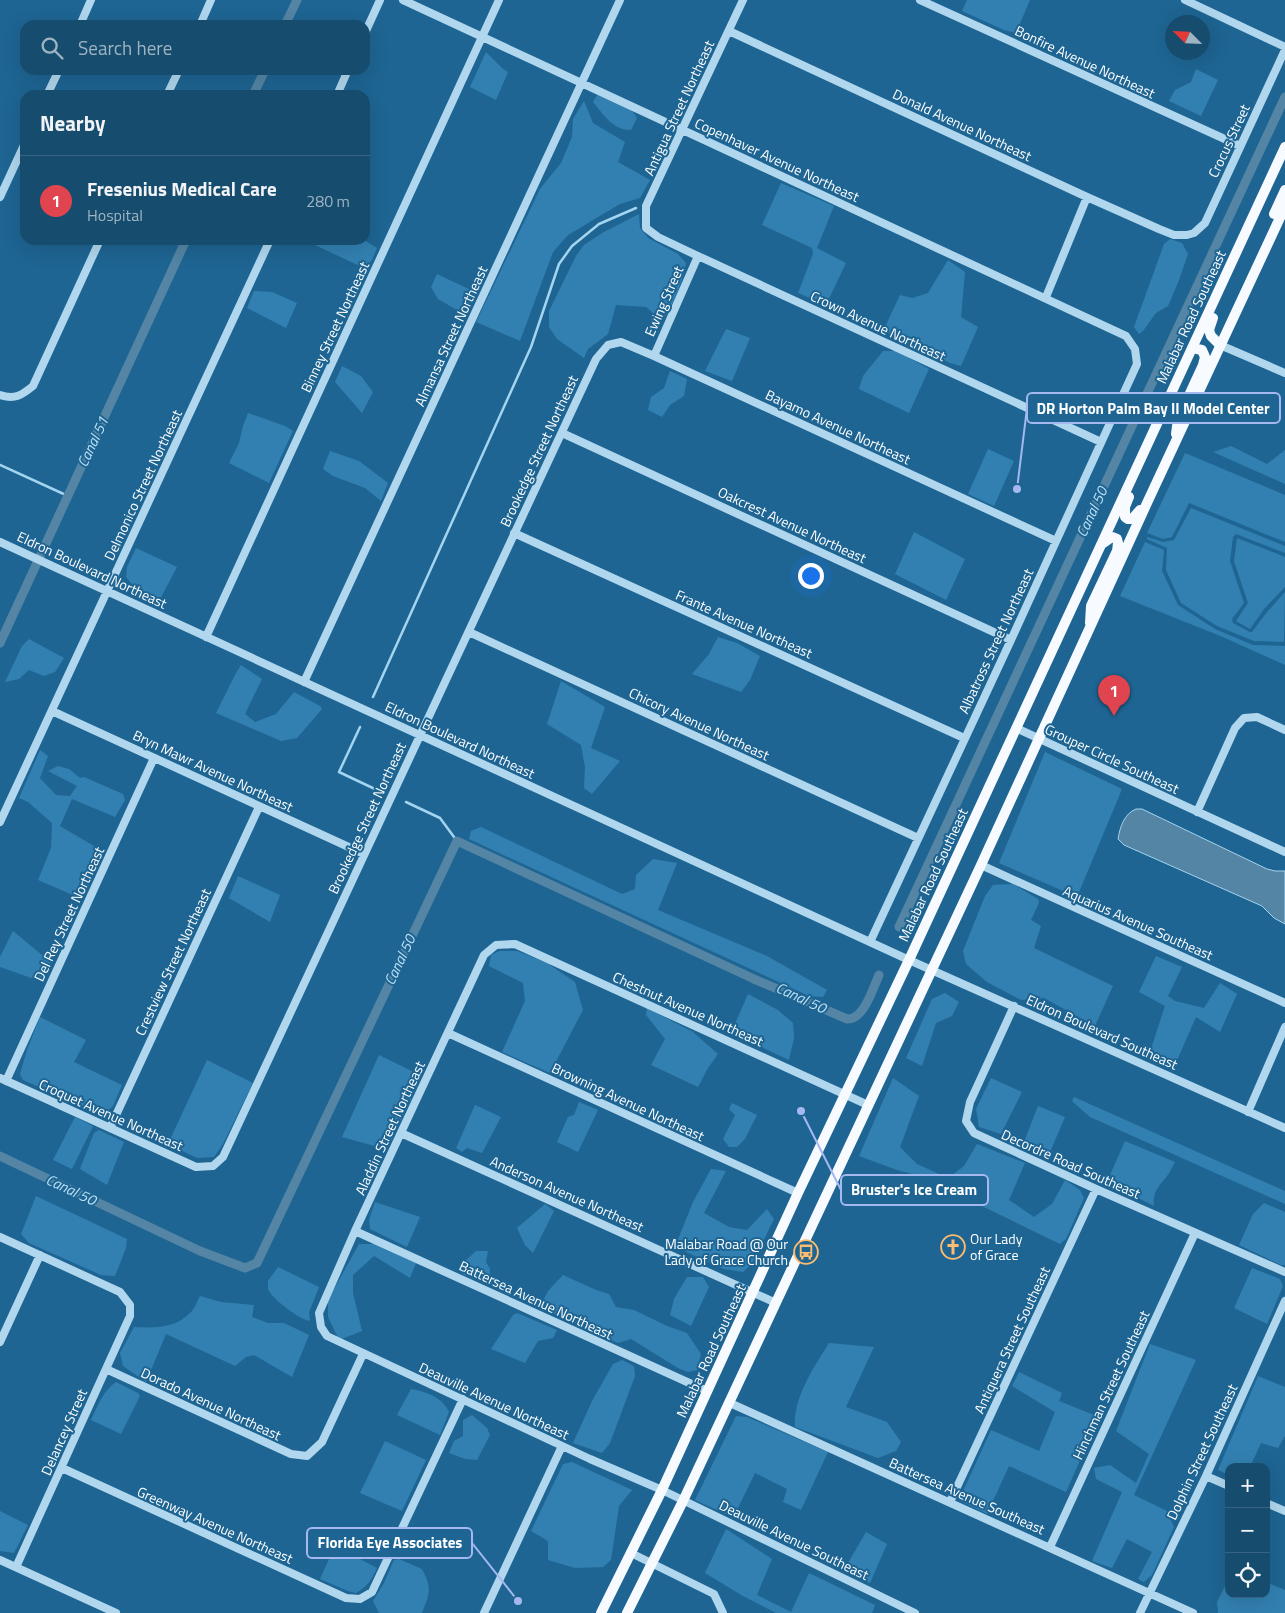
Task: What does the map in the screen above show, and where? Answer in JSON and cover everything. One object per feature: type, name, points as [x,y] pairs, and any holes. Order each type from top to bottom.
[{"type":"main road","name":"Malabar Road Southeast","points":[[601,1613],[662,1490],[798,1193],[909,960],[1285,148]]},
{"type":"main road","points":[[1269,241],[1269,224],[1285,190]]},
{"type":"main road","points":[[627,1613],[684,1501],[982,865],[1146,503],[1285,207]]},
{"type":"main road","points":[[1220,345],[1211,336],[1210,325],[1245,250],[1249,226]]},
{"type":"main road","points":[[1188,356],[1203,344],[1212,342],[1220,345]]},
{"type":"main road","points":[[1175,442],[1178,419],[1205,357],[1202,350],[1197,349]]},
{"type":"main road","points":[[1146,503],[1132,519],[1126,517],[1124,512],[1128,500],[1151,450],[1153,431]]},
{"type":"main road","points":[[1090,629],[1091,606],[1117,551],[1118,543],[1117,539],[1112,537],[1101,545]]},
{"type":"street","points":[[82,20],[91,0]]},
{"type":"street","points":[[202,20],[211,0]]},
{"type":"street","points":[[370,22],[380,0]]},
{"type":"street","name":"Copenhaver Avenue Northeast","points":[[403,0],[1126,336],[1135,349]]},
{"type":"street","name":"Binney Street Northeast","points":[[206,637],[500,0]]},
{"type":"street","name":"Almansa Street Northeast","points":[[304,682],[620,0]]},
{"type":"street","name":"Antigua Street Northeast","points":[[646,228],[646,206],[743,0]]},
{"type":"street","name":"Bonfire Avenue Northeast","points":[[920,0],[1240,146]]},
{"type":"street","points":[[1186,0],[1285,49]]},
{"type":"street","name":"Donald Avenue Northeast","points":[[729,31],[1087,197],[1174,235],[1187,235]]},
{"type":"street","name":"Crocus Street","points":[[1187,235],[1194,233],[1205,223],[1285,49]]},
{"type":"street","points":[[49,90],[57,75]]},
{"type":"street","points":[[169,90],[177,75]]},
{"type":"street","points":[[338,90],[346,75]]},
{"type":"street","points":[[0,197],[20,154]]},
{"type":"street","points":[[1046,298],[1087,197]]},
{"type":"street","name":"Crown Avenue Northeast","points":[[646,228],[658,237],[698,256],[1102,442]]},
{"type":"street","points":[[0,395],[12,398],[20,396],[33,386],[98,245]]},
{"type":"street","name":"Delmonico Street Northeast","points":[[0,822],[268,245]]},
{"type":"street","name":"Ewing Street","points":[[654,356],[698,256]]},
{"type":"street","name":"Bayamo Avenue Northeast","points":[[608,345],[621,342],[654,356],[1056,541]]},
{"type":"street","name":"Brookedge Street Northeast","points":[[213,1166],[224,1157],[596,359],[608,345]]},
{"type":"street","points":[[1220,345],[1285,373]]},
{"type":"street","name":"Albatross Street Northeast","points":[[870,942],[1137,364],[1135,349]]},
{"type":"street","name":"Oakcrest Avenue Northeast","points":[[562,434],[1011,640]]},
{"type":"street","name":"Frante Avenue Northeast","points":[[514,534],[964,738]]},
{"type":"street","name":"Eldron Boulevard Northeast","points":[[0,542],[909,960]]},
{"type":"street","name":"Chicory Avenue Northeast","points":[[469,632],[918,838]]},
{"type":"street","name":"Bryn Mawr Avenue Northeast","points":[[52,711],[364,854]]},
{"type":"street","points":[[1197,812],[1236,728],[1244,718],[1257,717],[1285,730]]},
{"type":"street","name":"Grouper Circle Southeast","points":[[1016,728],[1285,852]]},
{"type":"street","name":"Del Rey Street Northeast","points":[[3,1079],[154,758]]},
{"type":"street","name":"Crestview Street Northeast","points":[[110,1128],[259,807]]},
{"type":"street","name":"Aquarius Avenue Southeast","points":[[982,865],[1285,1003]]},
{"type":"street","name":"Chestnut Avenue Northeast","points":[[496,945],[515,944],[868,1105]]},
{"type":"street","name":"Aladdin Street Northeast","points":[[322,1326],[319,1313],[355,1230],[484,955],[496,945]]},
{"type":"street","name":"Eldron Boulevard Southeast","points":[[909,960],[1285,1128]]},
{"type":"street","name":"Decordre Road Southeast","points":[[1014,1006],[970,1102],[966,1121],[974,1133],[1285,1272]]},
{"type":"street","points":[[1248,1112],[1285,1027]]},
{"type":"street","name":"Browning Avenue Northeast","points":[[448,1033],[798,1193]]},
{"type":"street","name":"Croquet Avenue Northeast","points":[[3,1079],[196,1167],[213,1166]]},
{"type":"street","name":"Anderson Avenue Northeast","points":[[401,1133],[776,1303]]},
{"type":"street","name":"Antiquera Street Southeast","points":[[950,1502],[1096,1189]]},
{"type":"street","name":"Battersea Avenue Northeast","points":[[355,1230],[707,1391]]},
{"type":"street","name":"Hinchman Street Southeast","points":[[1050,1547],[1195,1233]]},
{"type":"street","points":[[0,1237],[40,1255],[0,1342]]},
{"type":"street","name":"Delancey Street","points":[[16,1567],[130,1316],[130,1305],[120,1292],[40,1255]]},
{"type":"street","name":"Dolphin Street Southeast","points":[[1140,1613],[1206,1476],[1285,1301]]},
{"type":"street","name":"Deauville Avenue Northeast","points":[[322,1326],[327,1336],[363,1354],[662,1490]]},
{"type":"street","name":"Dorado Avenue Northeast","points":[[106,1370],[291,1454],[307,1456],[322,1442],[363,1354]]},
{"type":"street","name":"Greenway Avenue Northeast","points":[[62,1468],[346,1598],[360,1599],[372,1592],[463,1399]]},
{"type":"street","name":"Battersea Avenue Southeast","points":[[730,1403],[1193,1613]]},
{"type":"street","points":[[484,1613],[562,1446]]},
{"type":"street","points":[[1206,1476],[1225,1484]]},
{"type":"street","name":"Deauville Avenue Southeast","points":[[662,1490],[915,1613]]},
{"type":"street","points":[[1270,1505],[1285,1511]]},
{"type":"street","points":[[631,1553],[714,1594],[722,1613]]},
{"type":"street","points":[[0,1560],[116,1613]]},
{"type":"shaded area","points":[[967,0],[1030,0],[1016,33],[1004,30],[962,11]]},
{"type":"shaded area","points":[[486,52],[508,72],[496,100],[470,87]]},
{"type":"shaded area","points":[[1196,69],[1218,80],[1201,116],[1169,101],[1175,90],[1191,82]]},
{"type":"shaded area","points":[[597,95],[631,109],[637,118],[631,130],[619,128],[605,116],[593,102]]},
{"type":"shaded area","points":[[584,101],[593,123],[625,142],[618,162],[650,180],[640,198],[620,204],[568,235],[553,252],[520,341],[476,322],[540,189],[561,163],[572,137],[573,119]]},
{"type":"shaded area","points":[[781,183],[834,206],[817,248],[846,263],[826,305],[798,293],[813,254],[812,248],[762,225]]},
{"type":"shaded area","points":[[639,214],[640,228],[648,238],[678,254],[686,263],[678,290],[664,319],[653,334],[650,330],[652,312],[646,307],[616,305],[608,334],[588,349],[584,358],[557,339],[549,327],[549,311],[576,256],[584,245],[602,233]]},
{"type":"shaded area","points":[[1170,239],[1182,243],[1188,254],[1168,306],[1156,313],[1139,334],[1134,327],[1164,244]]},
{"type":"shaded area","points":[[370,244],[377,248],[372,260],[364,268],[315,245]]},
{"type":"shaded area","points":[[948,260],[965,272],[961,317],[978,327],[961,366],[950,363],[883,331],[900,295],[912,298],[928,293]]},
{"type":"shaded area","points":[[437,274],[477,293],[469,307],[462,313],[438,299],[431,287]]},
{"type":"shaded area","points":[[254,291],[272,292],[297,303],[286,328],[247,308]]},
{"type":"shaded area","points":[[726,329],[750,338],[732,381],[705,371]]},
{"type":"shaded area","points":[[883,351],[897,351],[929,369],[909,413],[859,389],[863,376]]},
{"type":"shaded area","points":[[342,366],[361,376],[373,392],[362,413],[335,382]]},
{"type":"shaded area","points":[[670,371],[687,379],[684,396],[670,405],[662,417],[648,410],[651,397],[664,388]]},
{"type":"shaded area","points":[[248,413],[285,426],[293,431],[269,483],[229,463],[239,443]]},
{"type":"shaded area","points":[[1231,446],[1267,464],[1285,450],[1285,484],[1213,452]]},
{"type":"shaded area","points":[[988,449],[1014,461],[994,506],[968,494]]},
{"type":"shaded area","points":[[330,451],[359,461],[388,483],[381,501],[365,488],[333,476],[323,469]]},
{"type":"shaded area","points":[[1185,453],[1285,495],[1285,542],[1189,503],[1172,537],[1163,539],[1147,533]]},
{"type":"shaded area","points":[[1191,508],[1285,546],[1285,553],[1236,534],[1233,537],[1230,561],[1244,603],[1232,619],[1233,623],[1252,632],[1285,592],[1284,642],[1254,641],[1217,626],[1181,603],[1166,570],[1167,548],[1147,539],[1147,537],[1163,542],[1174,540]]},
{"type":"shaded area","points":[[914,532],[965,559],[946,600],[895,574]]},
{"type":"shaded area","points":[[1237,538],[1285,557],[1285,587],[1264,609],[1250,629],[1236,621],[1248,603],[1234,561]]},
{"type":"shaded area","points":[[1145,542],[1164,550],[1162,571],[1178,605],[1215,629],[1253,645],[1285,646],[1285,665],[1223,637],[1120,596]]},
{"type":"shaded area","points":[[136,548],[177,567],[159,601],[137,590],[126,577],[127,567]]},
{"type":"shaded area","points":[[718,637],[737,643],[760,656],[750,680],[741,692],[692,674],[709,654]]},
{"type":"shaded area","points":[[29,639],[64,658],[55,672],[44,676],[29,670],[19,679],[5,682],[22,646]]},
{"type":"shaded area","points":[[241,665],[262,679],[245,714],[255,722],[276,714],[294,692],[320,706],[322,709],[297,738],[281,741],[216,713]]},
{"type":"shaded area","points":[[561,681],[605,707],[591,748],[620,761],[592,794],[584,788],[585,767],[581,745],[547,724]]},
{"type":"shaded area","points":[[40,750],[48,756],[40,778],[56,795],[70,796],[77,786],[48,771],[58,766],[69,769],[80,778],[84,777],[123,794],[125,800],[115,817],[72,799],[60,826],[104,852],[82,899],[38,880],[51,848],[52,823],[28,802],[19,798]]},
{"type":"shaded area","points":[[1045,752],[1122,789],[1077,897],[999,863]]},
{"type":"shaded area","points":[[1136,809],[1142,809],[1267,869],[1285,871],[1285,924],[1274,918],[1262,906],[1124,845],[1118,839],[1121,826],[1128,814]]},
{"type":"shaded area","points":[[481,827],[622,894],[635,889],[636,875],[653,859],[677,863],[658,910],[767,956],[827,990],[823,997],[809,996],[469,839],[471,831]]},
{"type":"shaded area","points":[[238,876],[280,895],[270,922],[229,898]]},
{"type":"shaded area","points":[[1013,884],[1038,899],[1039,903],[1031,920],[1041,926],[1034,948],[1113,986],[1095,1026],[1044,998],[1021,1000],[987,982],[966,964],[963,951],[985,896],[993,885]]},
{"type":"shaded area","points":[[13,931],[42,955],[52,958],[48,971],[40,981],[0,967],[0,957]]},
{"type":"shaded area","points":[[499,951],[517,951],[547,963],[575,982],[583,1010],[550,1073],[502,1052],[525,1001],[523,983],[489,966],[491,955]]},
{"type":"shaded area","points":[[1156,956],[1182,967],[1168,996],[1175,1001],[1204,1008],[1220,983],[1237,994],[1220,1032],[1196,1017],[1175,1065],[1150,1052],[1165,1006],[1139,992]]},
{"type":"shaded area","points":[[945,993],[959,1002],[952,1016],[936,1023],[922,1066],[906,1058],[932,999]]},
{"type":"shaded area","points":[[748,994],[778,1010],[793,1023],[794,1038],[789,1060],[731,1033]]},
{"type":"shaded area","points":[[647,1008],[693,1032],[718,1054],[698,1087],[651,1065],[665,1039],[646,1015]]},
{"type":"shaded area","points":[[40,1017],[86,1040],[74,1062],[122,1085],[113,1106],[103,1115],[23,1080],[20,1074]]},
{"type":"shaded area","points":[[379,1055],[422,1076],[392,1139],[385,1149],[342,1137]]},
{"type":"shaded area","points":[[207,1060],[253,1083],[223,1144],[214,1157],[197,1158],[168,1144]]},
{"type":"shaded area","points":[[893,1078],[919,1096],[900,1147],[917,1164],[948,1178],[964,1166],[977,1144],[1025,1163],[1009,1200],[1034,1217],[1052,1204],[1065,1180],[1080,1190],[1084,1198],[1066,1239],[1060,1244],[920,1176],[859,1156]]},
{"type":"shaded area","points":[[991,1078],[1022,1092],[1001,1134],[979,1127],[976,1109]]},
{"type":"shaded area","points":[[1074,1097],[1285,1191],[1285,1204],[1090,1117],[1072,1101]]},
{"type":"shaded area","points":[[579,1102],[598,1110],[578,1152],[557,1142],[568,1117],[574,1115]]},
{"type":"shaded area","points":[[732,1103],[757,1115],[745,1139],[737,1147],[729,1147],[723,1139],[735,1115],[729,1109]]},
{"type":"shaded area","points":[[475,1105],[501,1117],[482,1153],[467,1148],[462,1152],[456,1148]]},
{"type":"shaded area","points":[[1038,1106],[1065,1117],[1047,1159],[1022,1147]]},
{"type":"shaded area","points":[[75,1117],[93,1126],[72,1169],[53,1160]]},
{"type":"shaded area","points":[[99,1130],[124,1142],[107,1185],[80,1169],[94,1133]]},
{"type":"shaded area","points":[[1125,1141],[1175,1162],[1157,1190],[1154,1197],[1154,1206],[1107,1182]]},
{"type":"shaded area","points":[[711,1169],[726,1171],[704,1213],[729,1227],[747,1230],[767,1209],[774,1219],[752,1264],[743,1272],[724,1269],[675,1247],[693,1202]]},
{"type":"shaded area","points":[[36,1196],[127,1239],[126,1248],[115,1276],[101,1275],[29,1243],[21,1234]]},
{"type":"shaded area","points":[[375,1202],[420,1217],[407,1247],[370,1229],[369,1220]]},
{"type":"shaded area","points":[[1264,1203],[1285,1212],[1285,1265],[1281,1265],[1239,1245],[1253,1214]]},
{"type":"shaded area","points":[[545,1204],[554,1211],[533,1253],[525,1245],[517,1228]]},
{"type":"shaded area","points":[[359,1244],[376,1244],[416,1263],[410,1278],[374,1256],[353,1275],[353,1293],[362,1331],[339,1340],[328,1317],[328,1300]]},
{"type":"shaded area","points":[[476,1251],[488,1251],[486,1262],[490,1269],[490,1277],[473,1278],[462,1274],[464,1262]]},
{"type":"shaded area","points":[[278,1267],[319,1287],[309,1312],[310,1321],[305,1320],[287,1308],[268,1289],[268,1281]]},
{"type":"shaded area","points":[[1252,1268],[1280,1279],[1283,1286],[1267,1324],[1234,1308]]},
{"type":"shaded area","points":[[563,1275],[609,1294],[616,1307],[634,1310],[667,1326],[687,1333],[701,1354],[697,1370],[688,1372],[678,1368],[631,1339],[618,1343],[540,1307],[548,1291]]},
{"type":"shaded area","points":[[687,1277],[703,1277],[709,1287],[691,1326],[670,1315],[674,1299]]},
{"type":"shaded area","points":[[200,1296],[221,1302],[254,1305],[252,1317],[268,1323],[284,1323],[309,1335],[292,1377],[254,1355],[246,1357],[235,1366],[166,1334],[146,1382],[123,1366],[120,1353],[134,1327],[171,1325],[192,1311]]},
{"type":"shaded area","points":[[517,1313],[557,1330],[553,1338],[538,1341],[525,1363],[491,1349],[513,1315]]},
{"type":"shaded area","points":[[829,1343],[874,1347],[846,1407],[887,1422],[901,1442],[896,1451],[878,1458],[795,1427],[797,1405],[801,1394],[811,1372]]},
{"type":"shaded area","points":[[1150,1344],[1196,1360],[1134,1495],[1167,1511],[1174,1527],[1152,1575],[1144,1582],[1138,1579],[1152,1552],[1127,1539],[1112,1568],[1092,1561],[1122,1492],[1096,1479],[1094,1468],[1110,1465],[1136,1483],[1149,1454],[1116,1431]]},
{"type":"shaded area","points":[[622,1360],[634,1366],[635,1376],[610,1443],[602,1453],[573,1443],[592,1401],[613,1364]]},
{"type":"shaded area","points":[[1019,1372],[1062,1393],[1059,1401],[1099,1417],[1066,1492],[1009,1466],[987,1514],[959,1500],[991,1430],[1039,1451],[1055,1412],[1012,1386]]},
{"type":"shaded area","points":[[1258,1376],[1285,1387],[1285,1436],[1278,1448],[1261,1443],[1252,1463],[1225,1463],[1225,1473],[1218,1470]]},
{"type":"shaded area","points":[[116,1382],[138,1393],[140,1396],[121,1434],[91,1420],[104,1394]]},
{"type":"shaded area","points":[[411,1389],[433,1396],[446,1407],[449,1412],[440,1435],[397,1415]]},
{"type":"shaded area","points":[[472,1415],[487,1428],[490,1435],[477,1460],[465,1459],[449,1453],[454,1441],[463,1436],[463,1420]]},
{"type":"shaded area","points":[[736,1416],[747,1417],[828,1452],[801,1510],[783,1502],[787,1489],[755,1473],[737,1510],[728,1515],[695,1500]]},
{"type":"shaded area","points":[[385,1441],[426,1460],[402,1511],[360,1493]]},
{"type":"shaded area","points":[[572,1462],[632,1490],[619,1506],[611,1560],[603,1567],[575,1568],[548,1560],[548,1541],[531,1531],[563,1464]]},
{"type":"shaded area","points":[[0,1511],[28,1525],[14,1553],[0,1551]]},
{"type":"shaded area","points":[[726,1529],[772,1559],[757,1595],[791,1612],[809,1573],[875,1605],[872,1613],[776,1613],[743,1596],[705,1573]]},
{"type":"shaded area","points":[[866,1532],[887,1544],[870,1583],[844,1570]]},
{"type":"shaded area","points":[[335,1546],[377,1568],[364,1588],[356,1593],[320,1579]]},
{"type":"shaded area","points":[[399,1559],[422,1569],[425,1576],[429,1591],[422,1613],[379,1613],[373,1601],[384,1583],[394,1560]]},
{"type":"shaded area","points":[[1270,1584],[1285,1590],[1285,1613],[1218,1613],[1217,1602],[1225,1586],[1225,1598],[1270,1598]]},
{"type":"waterway","name":"Canal 51","points":[[287,20],[297,0]]},
{"type":"waterway","name":"Canal 51","points":[[255,90],[263,75]]},
{"type":"waterway","name":"Canal 50","points":[[899,927],[1285,97]]},
{"type":"waterway","points":[[373,697],[531,347],[559,264],[572,246],[599,224],[636,208]]},
{"type":"waterway","name":"Canal 51","points":[[0,643],[184,245]]},
{"type":"waterway","points":[[0,465],[68,496]]},
{"type":"waterway","points":[[360,727],[339,772],[377,790]]},
{"type":"waterway","points":[[406,802],[440,818],[457,841]]},
{"type":"waterway","name":"Canal 50","points":[[0,1156],[200,1251],[245,1268],[257,1263],[457,841],[754,979],[847,1019],[853,1018],[863,1009],[879,975]]},
{"type":"place","name":"DR Horton Palm Bay II Model Center","points":[[1017,489]]},
{"type":"place","name":"Fresenius Medical Care","points":[[1114,716]]},
{"type":"place","name":"Bruster's Ice Cream","points":[[801,1111]]},
{"type":"place","name":"Our Lady of Grace","points":[[953,1247]]},
{"type":"place","name":"Malabar Road @ Our Lady of Grace Church","points":[[806,1252]]},
{"type":"place","name":"Florida Eye Associates","points":[[518,1601]]}]
